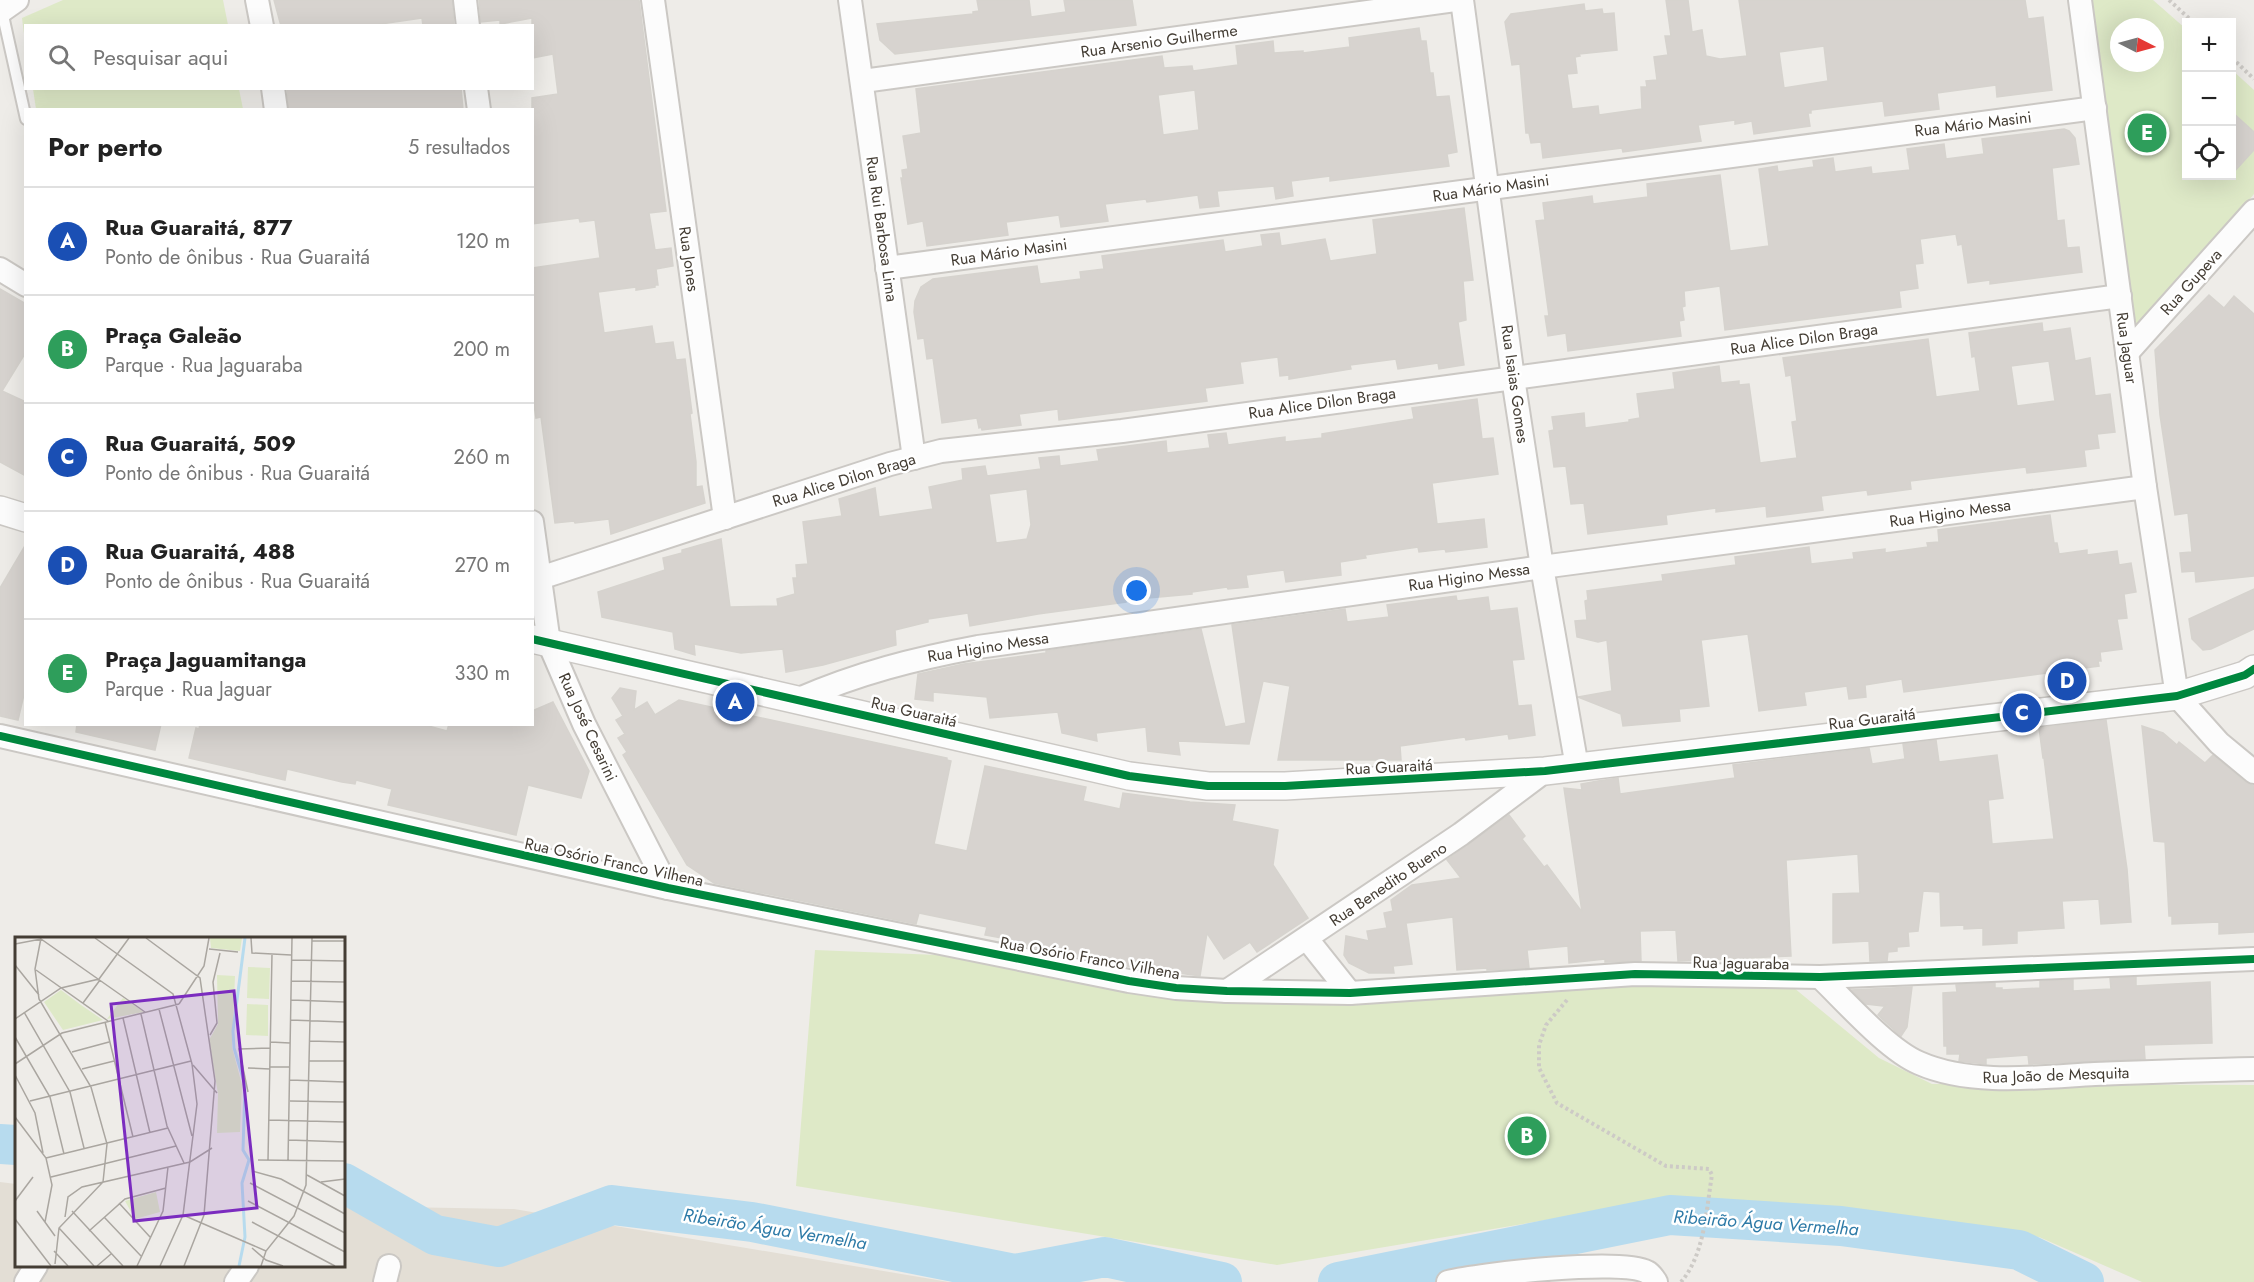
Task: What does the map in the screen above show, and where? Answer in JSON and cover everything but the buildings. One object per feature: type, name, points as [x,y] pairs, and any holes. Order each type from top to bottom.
[{"type":"street","points":[[257,0],[262,24]]},
{"type":"street","points":[[465,0],[468,24]]},
{"type":"street","name":"Rua Jones","points":[[653,0],[725,518]]},
{"type":"street","name":"Rua Rui Barbosa Lima","points":[[850,0],[914,458]]},
{"type":"street","name":"Rua Arsenio Guilherme","points":[[863,81],[1455,0]]},
{"type":"street","name":"Rua Isaias Gomes","points":[[1462,0],[1513,378],[1542,567],[1577,767]]},
{"type":"street","name":"Rua Jaguar","points":[[2080,0],[2145,487],[2177,696]]},
{"type":"street","points":[[273,90],[276,108]]},
{"type":"street","points":[[476,90],[479,108]]},
{"type":"street","name":"Rua Mário Masini","points":[[887,268],[2095,108]]},
{"type":"street","name":"Rua Gupeva","points":[[2127,353],[2254,211]]},
{"type":"street","points":[[0,269],[24,284]]},
{"type":"street","name":"Rua Alice Dilon Braga","points":[[540,579],[725,518],[941,451],[1122,430],[2120,296]]},
{"type":"street","name":"Rua Higino Messa","points":[[800,699],[852,677],[926,656],[978,646],[1542,567],[2145,487]]},
{"type":"street","name":"Rua José Cesarini","points":[[534,536],[540,579],[541,641],[668,888]]},
{"type":"street","name":"Rua Guaraitá","points":[[541,641],[1129,776],[1208,786],[1285,786],[1545,771],[2177,696],[2245,675],[2254,669]]},
{"type":"street","points":[[2177,696],[2219,743],[2254,772]]},
{"type":"street","name":"Rua Osório Franco Vilhena","points":[[0,736],[668,888],[1129,981],[1176,988],[1227,991]]},
{"type":"street","name":"Rua Benedito Bueno","points":[[1227,991],[1461,834],[1545,771]]},
{"type":"street","points":[[1306,939],[1350,993]]},
{"type":"street","name":"Rua Jaguaraba","points":[[1227,991],[1350,993],[1635,974],[1820,977],[2254,959]]},
{"type":"street","name":"Rua João de Mesquita","points":[[1820,977],[1895,1048],[1918,1063],[1940,1070],[1973,1077],[2254,1070]]},
{"type":"street","points":[[26,1282],[35,1267]]},
{"type":"street","points":[[236,1282],[246,1267]]},
{"type":"street","points":[[1448,1282],[1567,1268],[1636,1269],[1647,1272],[1656,1282]]},
{"type":"lane","points":[[6,8],[24,108]]},
{"type":"path","points":[[2169,0],[2189,18]]},
{"type":"path","points":[[2236,62],[2254,79]]},
{"type":"path","points":[[1586,977],[1546,1025],[1539,1045],[1539,1068],[1557,1103],[1666,1166],[1709,1169],[1712,1175],[1700,1244],[1691,1270],[1681,1282]]},
{"type":"shaded area","points":[[0,1182],[15,1184],[15,1267],[345,1267],[345,1206],[514,1209],[949,1282],[0,1282]]},
{"type":"green space","points":[[63,0],[223,0],[228,24],[24,24],[24,34],[22,18]]},
{"type":"green space","points":[[2090,0],[2153,0],[2182,25],[2182,180],[2236,180],[2236,74],[2254,90],[2254,194],[2135,333]]},
{"type":"green space","points":[[33,90],[239,90],[243,108],[36,108]]},
{"type":"green space","points":[[815,950],[962,956],[1213,1001],[1776,973],[1879,1058],[1932,1084],[2254,1085],[2254,1282],[2142,1282],[2039,1237],[1895,1219],[1679,1198],[1277,1265],[796,1186]]},
{"type":"waterway","name":"Ribeirão Água Vermelha","points":[[0,1144],[15,1145]]},
{"type":"waterway","name":"Ribeirão Água Vermelha","points":[[345,1184],[435,1235],[499,1247],[612,1205],[752,1222],[1015,1274],[1105,1257],[1222,1282]]},
{"type":"waterway","name":"Ribeirão Água Vermelha","points":[[1338,1282],[1670,1215],[1841,1226],[2019,1250],[2084,1282]]},
{"type":"cycle path","points":[[534,639],[1129,776],[1208,786],[1285,786],[1545,771],[2177,696],[2245,675],[2254,669]]},
{"type":"cycle path","points":[[0,736],[668,888],[1129,981],[1176,988],[1350,993],[1635,974],[1820,977],[2254,959]]},
{"type":"place","name":"Praça Jaguamitanga","points":[[2147,133]]},
{"type":"place","name":"Rua Guaraitá, 488","points":[[2067,681]]},
{"type":"place","name":"Rua Guaraitá, 877","points":[[735,702]]},
{"type":"place","name":"Rua Guaraitá, 509","points":[[2022,713]]},
{"type":"place","name":"Praça Galeão","points":[[1527,1136]]}]
